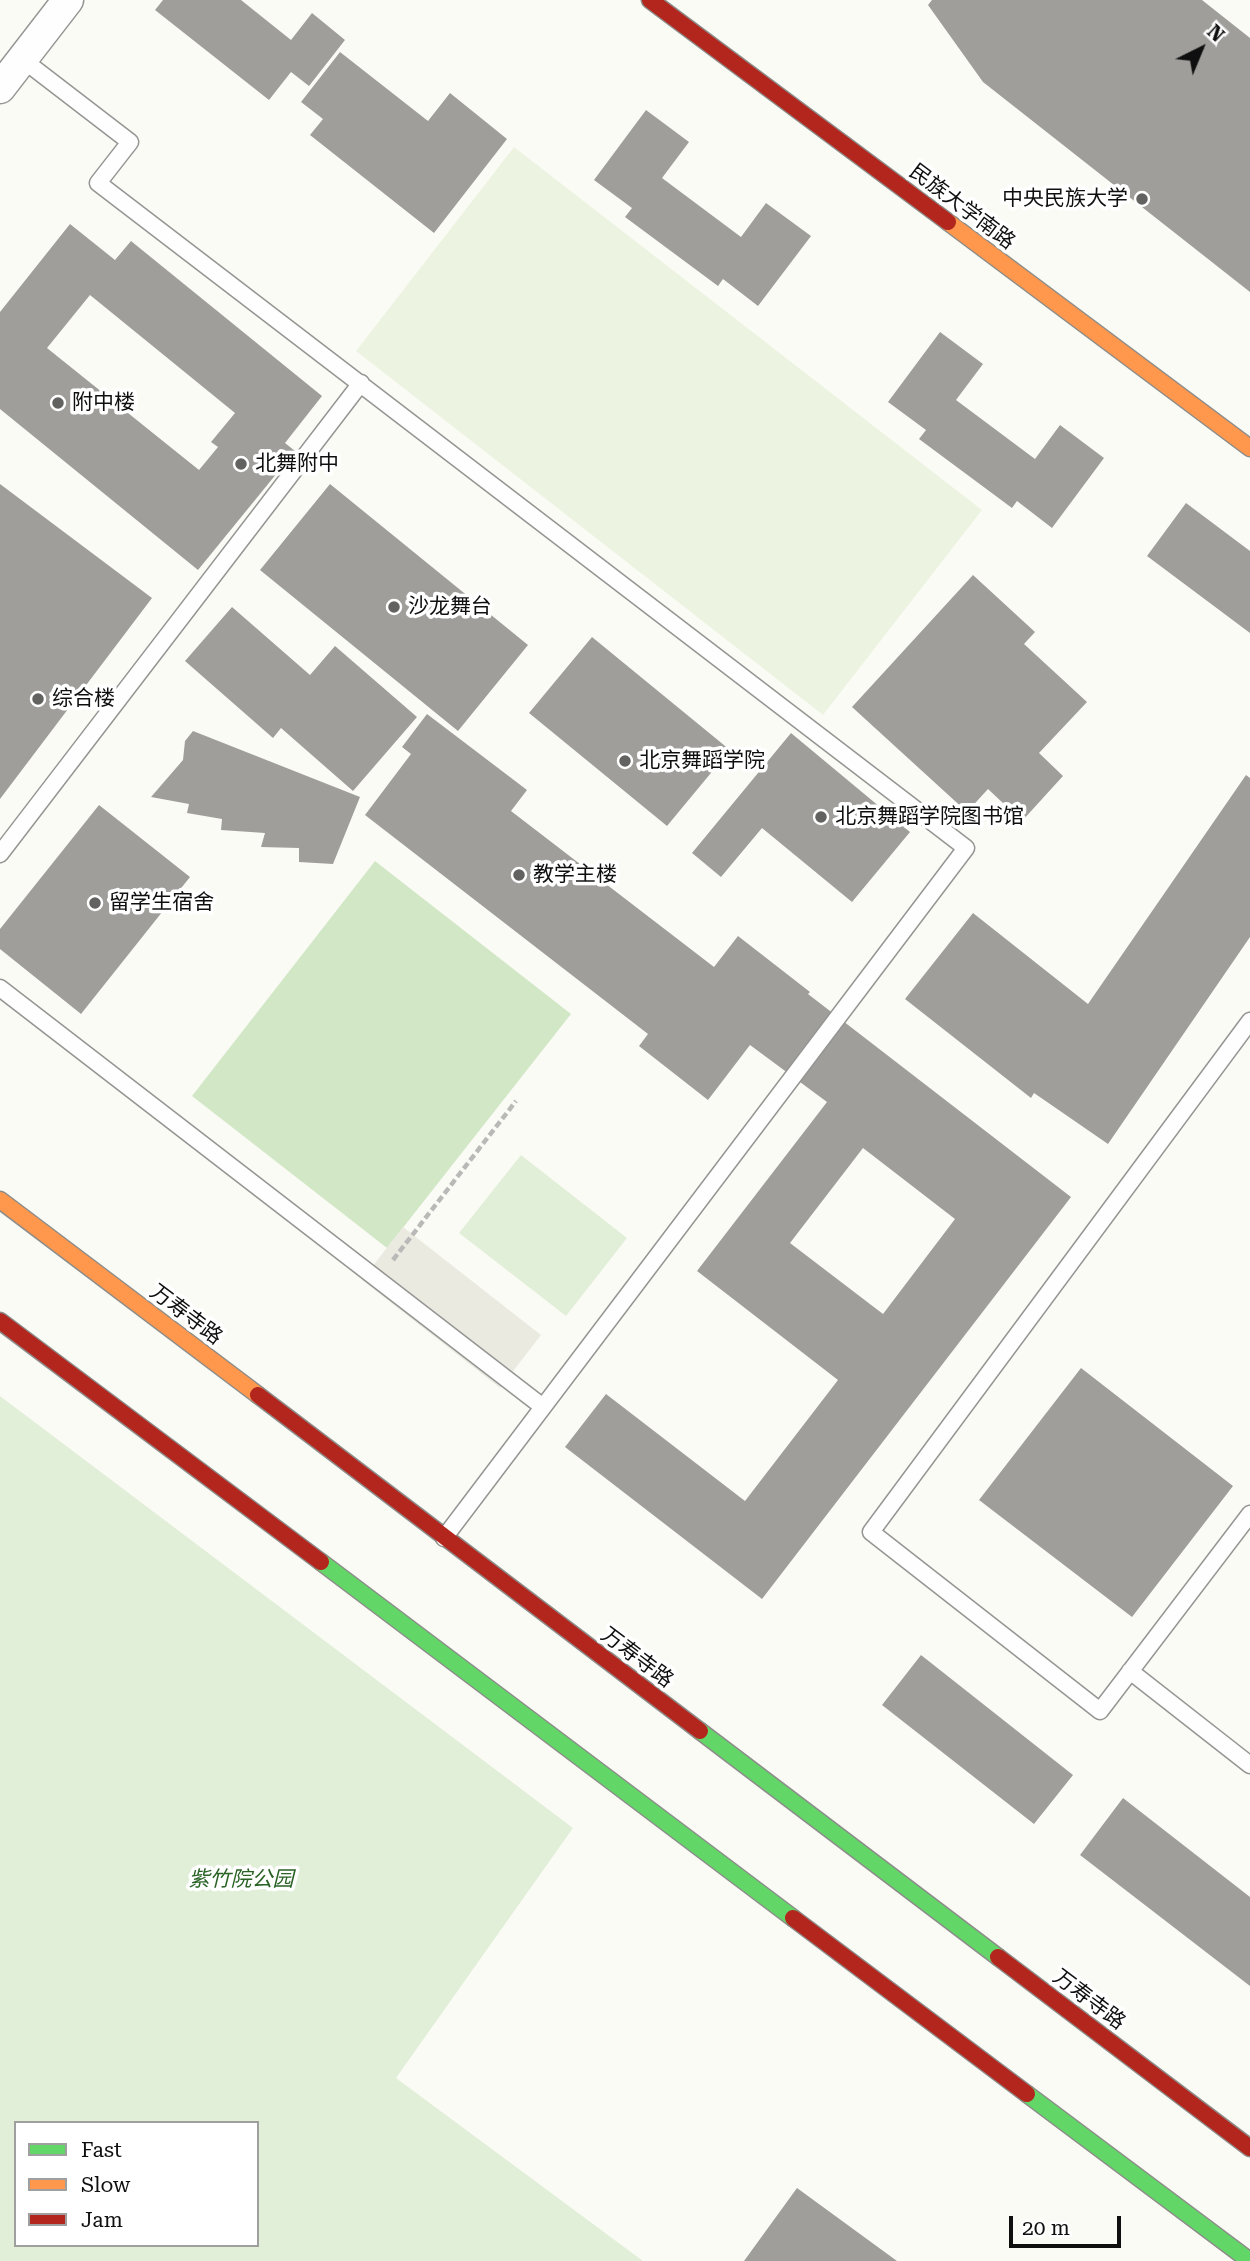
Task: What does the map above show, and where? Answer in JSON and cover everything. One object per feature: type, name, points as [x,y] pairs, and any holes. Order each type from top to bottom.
[{"type":"street","points":[[0,88],[68,0]]},
{"type":"street","name":"民族大学南路","points":[[650,0],[1250,448]]},
{"type":"street","name":"万寿寺路","points":[[0,1200],[1250,2148]]},
{"type":"street","points":[[0,1321],[1250,2261]]},
{"type":"lane","points":[[22,59],[130,142],[98,183],[966,848],[444,1538]]},
{"type":"lane","points":[[0,854],[361,383]]},
{"type":"lane","points":[[0,988],[543,1407]]},
{"type":"lane","points":[[1250,1021],[871,1532],[1100,1711],[1250,1514]]},
{"type":"lane","points":[[1130,1671],[1250,1765]]},
{"type":"lane","points":[[1216,2261],[1228,2245]]},
{"type":"path","points":[[378,1280],[516,1101]]},
{"type":"green space","points":[[514,147],[982,510],[823,715],[356,351]]},
{"type":"green space","points":[[375,861],[571,1014],[387,1248],[192,1096]]},
{"type":"green space","points":[[521,1155],[627,1238],[566,1316],[459,1233]]},
{"type":"green space","name":"紫竹院公园","points":[[0,1396],[573,1828],[396,2078],[643,2261],[0,2261]]},
{"type":"shaded area","points":[[403,1227],[541,1335],[500,1388],[362,1280]]},
{"type":"building","points":[[163,0],[241,0],[291,40],[312,13],[345,40],[309,86],[291,72],[269,100],[155,10]]},
{"type":"building","points":[[932,0],[1202,0],[1250,38],[1250,292],[983,82],[928,5]]},
{"type":"building","points":[[340,52],[428,121],[450,93],[507,139],[434,233],[310,135],[323,119],[301,102]]},
{"type":"building","points":[[646,110],[689,142],[662,178],[741,237],[766,203],[811,236],[758,306],[723,279],[718,286],[625,217],[632,208],[594,180]]},
{"type":"building","name":"附中楼","points":[[70,224],[115,260],[131,241],[322,396],[285,443],[295,451],[198,570],[0,409],[0,312]],"holes":[[[90,295],[235,413],[211,442],[218,447],[199,470],[47,348]]]},
{"type":"building","points":[[940,332],[983,364],[956,400],[1035,459],[1060,425],[1104,458],[1052,528],[1017,501],[1012,508],[919,439],[926,430],[888,402]]},
{"type":"building","name":"综合楼","points":[[0,484],[152,598],[0,799]]},
{"type":"building","name":"沙龙舞台","points":[[330,484],[528,645],[458,731],[260,570]]},
{"type":"building","points":[[1186,503],[1250,551],[1250,633],[1147,556]]},
{"type":"building","points":[[973,575],[1035,632],[1024,644],[1087,702],[1039,753],[1063,776],[1022,821],[988,789],[967,812],[852,707]]},
{"type":"building","points":[[232,607],[310,675],[335,646],[417,717],[353,791],[281,728],[273,738],[185,661]]},
{"type":"building","points":[[592,637],[730,750],[667,826],[529,713]]},
{"type":"building","points":[[427,714],[527,790],[511,811],[714,967],[738,936],[810,992],[808,994],[1071,1197],[762,1599],[565,1447],[606,1394],[745,1501],[838,1380],[697,1271],[827,1102],[750,1045],[708,1100],[639,1046],[648,1034],[365,815],[411,754],[402,747]],"holes":[[[863,1148],[955,1219],[883,1314],[790,1243]]]},
{"type":"building","points":[[193,731],[360,797],[333,864],[299,862],[299,848],[261,847],[265,833],[221,830],[222,819],[187,813],[189,804],[151,797],[183,760],[185,741]]},
{"type":"building","points":[[791,733],[910,832],[852,902],[762,828],[721,877],[692,853]]},
{"type":"building","points":[[1246,775],[1250,778],[1250,937],[1108,1144],[1034,1093],[1031,1098],[905,999],[973,913],[1088,1004]]},
{"type":"building","name":"留学生宿舍","points":[[99,805],[190,877],[81,1014],[0,949],[0,929]]},
{"type":"building","points":[[1081,1368],[1233,1486],[1132,1617],[979,1500]]},
{"type":"building","points":[[921,1655],[1073,1775],[1034,1824],[882,1705]]},
{"type":"building","points":[[1123,1798],[1250,1897],[1250,1986],[1080,1855]]},
{"type":"building","points":[[797,2188],[897,2261],[744,2261]]},
{"type":"traffic: fast","points":[[321,1562],[793,1918]]},
{"type":"traffic: fast","points":[[700,1731],[998,1957]]},
{"type":"traffic: fast","points":[[1027,2094],[1250,2261]]},
{"type":"traffic: slow","points":[[948,222],[1250,448]]},
{"type":"traffic: slow","points":[[0,1200],[258,1395]]},
{"type":"traffic: jam","points":[[650,0],[948,222]]},
{"type":"traffic: jam","points":[[0,1321],[321,1562]]},
{"type":"traffic: jam","points":[[258,1395],[700,1731]]},
{"type":"traffic: jam","points":[[793,1918],[1027,2094]]},
{"type":"traffic: jam","points":[[998,1957],[1250,2148]]},
{"type":"place","name":"中央民族大学","points":[[1142,199]]},
{"type":"place","name":"附中楼","points":[[58,403]]},
{"type":"place","name":"北舞附中","points":[[241,464]]},
{"type":"place","name":"沙龙舞台","points":[[394,607]]},
{"type":"place","name":"综合楼","points":[[38,699]]},
{"type":"place","name":"北京舞蹈学院","points":[[625,761]]},
{"type":"place","name":"北京舞蹈学院图书馆","points":[[821,817]]},
{"type":"place","name":"教学主楼","points":[[519,875]]},
{"type":"place","name":"留学生宿舍","points":[[95,903]]}]
